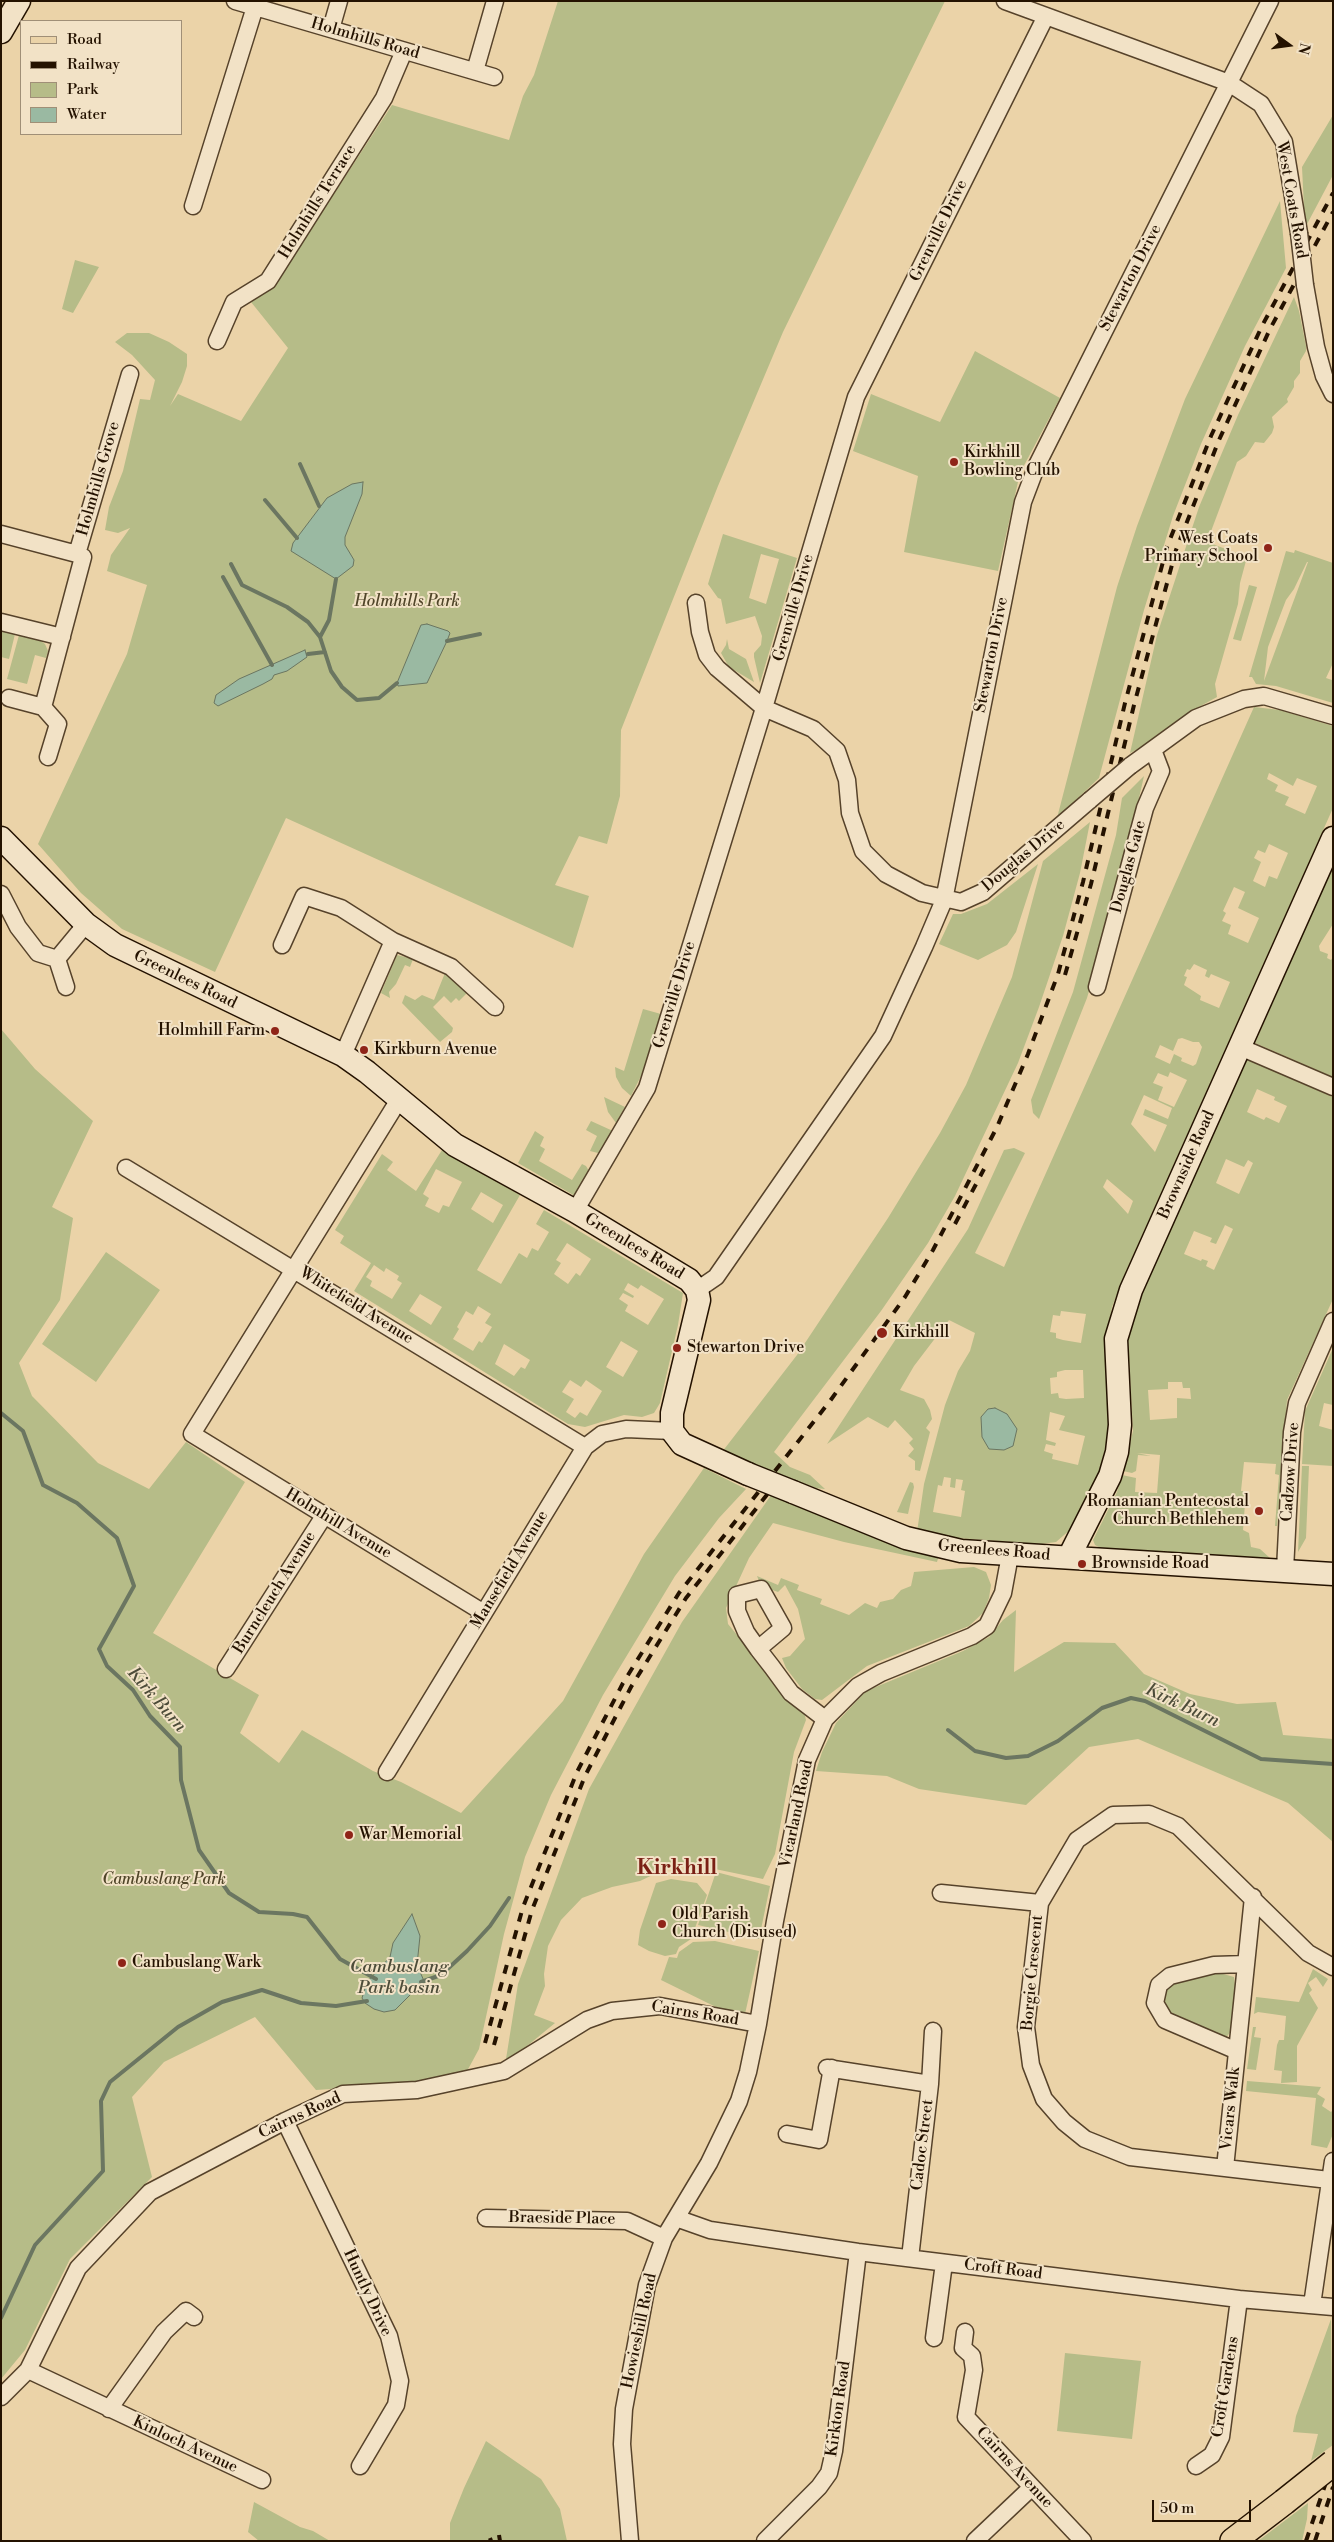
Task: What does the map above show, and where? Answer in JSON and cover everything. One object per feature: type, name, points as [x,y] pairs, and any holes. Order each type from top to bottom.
[{"type":"main road","points":[[1,32],[19,1]]},
{"type":"main road","name":"Greenlees Road","points":[[1,838],[86,924],[115,945],[343,1055],[400,1098],[455,1145],[575,1211],[689,1280],[697,1290],[699,1300],[672,1413],[672,1431],[682,1444],[748,1474],[924,1544],[961,1551],[1333,1574]]},
{"type":"main road","name":"Brownside Road","points":[[1069,1557],[1110,1476],[1117,1452],[1120,1425],[1116,1339],[1131,1290],[1333,838]]},
{"type":"main road","points":[[1233,2541],[1333,2464]]},
{"type":"street","name":"Holmhills Road","points":[[235,1],[494,77]]},
{"type":"street","points":[[331,29],[339,1]]},
{"type":"street","points":[[475,71],[496,1]]},
{"type":"street","name":"West Coats Road","points":[[1005,1],[1229,83],[1261,104],[1284,142],[1300,234],[1305,285],[1316,347],[1324,376],[1333,394]]},
{"type":"street","name":"Stewarton Drive","points":[[697,1290],[716,1277],[883,1036],[924,947],[944,900],[1022,502],[1037,465],[1270,1]]},
{"type":"street","points":[[193,206],[255,7]]},
{"type":"street","name":"Grenville Drive","points":[[575,1211],[647,1088],[764,708],[856,397],[1046,16]]},
{"type":"street","name":"Holmhills Terrace","points":[[217,341],[234,302],[268,280],[384,98],[404,51]]},
{"type":"street","name":"Holmhills Grove","points":[[62,637],[84,556],[77,554],[130,374]]},
{"type":"street","points":[[1,534],[77,554]]},
{"type":"street","name":"Douglas Drive","points":[[696,603],[700,632],[707,655],[717,668],[764,708],[813,729],[837,751],[846,780],[850,813],[862,850],[886,874],[922,893],[944,900],[961,902],[983,892],[1130,766],[1196,718],[1244,699],[1264,696],[1333,716]]},
{"type":"street","points":[[1,622],[62,637],[43,707]]},
{"type":"street","points":[[9,698],[43,707],[58,724],[48,757]]},
{"type":"street","name":"Douglas Gate","points":[[1097,988],[1145,808],[1161,771],[1153,750]]},
{"type":"street","points":[[1,894],[18,927],[38,953],[57,958]]},
{"type":"street","points":[[282,946],[304,896],[341,908],[393,941],[451,967],[495,1006]]},
{"type":"street","points":[[57,958],[86,924]]},
{"type":"street","points":[[343,1055],[393,941]]},
{"type":"street","points":[[57,958],[66,987]]},
{"type":"street","points":[[1240,1047],[1333,1087]]},
{"type":"street","points":[[296,1269],[400,1098]]},
{"type":"street","name":"Whitefield Avenue","points":[[126,1168],[296,1269],[585,1447]]},
{"type":"street","name":"Holmhill Avenue","points":[[296,1269],[192,1434],[484,1613]]},
{"type":"street","name":"Cadzow Drive","points":[[1285,1570],[1292,1432],[1297,1403],[1333,1321]]},
{"type":"street","name":"Mansefield Avenue","points":[[387,1772],[585,1447],[602,1434],[626,1429],[672,1431]]},
{"type":"street","name":"Burncleuch Avenue","points":[[226,1669],[324,1516]]},
{"type":"street","name":"Vicarland Road","points":[[758,2024],[775,1921],[807,1760],[825,1718],[858,1686],[881,1673],[972,1636],[986,1626],[1003,1593],[1010,1554]]},
{"type":"street","points":[[758,1649],[791,1694],[825,1718]]},
{"type":"street","name":"Borgie Crescent","points":[[1329,2180],[1130,2157],[1085,2139],[1064,2122],[1044,2099],[1031,2065],[1026,2028],[1040,1903],[1077,1840],[1113,1815],[1149,1814],[1178,1826],[1308,1953],[1333,1967]]},
{"type":"street","points":[[941,1893],[1040,1903]]},
{"type":"street","name":"Vicars Walk","points":[[1225,2168],[1252,1897]]},
{"type":"street","name":"Vicars Walk","points":[[1238,2051],[1165,2020],[1155,2003],[1159,1985],[1170,1976],[1214,1966],[1246,1964]]},
{"type":"street","name":"Cairns Road","points":[[1,2397],[28,2370],[78,2268],[150,2192],[285,2121],[343,2094],[417,2090],[504,2071],[587,2020],[612,2011],[660,2006],[758,2024]]},
{"type":"street","name":"Howieshill Road","points":[[630,2541],[622,2444],[624,2409],[647,2285],[664,2238],[709,2163],[739,2101],[748,2072],[758,2024]]},
{"type":"street","name":"Cadoc Street","points":[[910,2258],[930,2084],[933,2031]]},
{"type":"street","points":[[787,2134],[819,2140],[829,2068],[930,2084]]},
{"type":"street","name":"Huntly Drive","points":[[285,2121],[389,2336],[400,2382],[396,2405],[360,2466]]},
{"type":"street","points":[[1312,2304],[1333,2161]]},
{"type":"street","name":"Braeside Place","points":[[486,2218],[627,2221],[664,2238]]},
{"type":"street","name":"Croft Road","points":[[676,2218],[710,2230],[858,2252],[1239,2299],[1333,2307]]},
{"type":"street","name":"Kirkton Road","points":[[765,2541],[819,2487],[829,2473],[834,2451],[858,2252]]},
{"type":"street","points":[[934,2338],[944,2263]]},
{"type":"street","name":"Croft Gardens","points":[[1196,2466],[1212,2455],[1221,2437],[1239,2299]]},
{"type":"street","points":[[109,2409],[164,2332],[186,2312],[194,2316]]},
{"type":"street","name":"Cairns Avenue","points":[[965,2332],[963,2348],[972,2356],[974,2370],[966,2417],[1083,2541]]},
{"type":"street","name":"Kinloch Avenue","points":[[28,2370],[262,2480]]},
{"type":"street","points":[[975,2541],[1031,2488]]},
{"type":"green space","name":"Holmhills Park","points":[[558,1],[945,1],[783,332],[718,486],[621,730],[620,796],[607,844],[579,836],[555,885],[589,896],[573,948],[286,818],[215,972],[122,929],[81,893],[38,844],[127,654],[147,585],[107,571],[111,555],[130,528],[118,533],[105,530],[109,507],[123,471],[140,399],[150,400],[155,380],[132,355],[115,342],[127,333],[149,333],[169,342],[187,354],[187,366],[182,382],[170,406],[178,394],[241,421],[288,348],[251,302],[281,275],[392,105],[509,140],[523,96],[534,75]]},
{"type":"green space","points":[[1333,115],[1333,175],[1305,228],[1302,167]]},
{"type":"green space","points":[[1280,201],[1286,268],[1245,346],[1201,444],[1173,516],[1144,610],[1099,778],[1057,818],[1117,587],[1137,526],[1185,399]]},
{"type":"green space","points":[[75,260],[99,267],[73,313],[62,309]]},
{"type":"green space","points":[[1294,297],[1299,311],[1306,346],[1306,351],[1300,361],[1300,373],[1294,381],[1294,387],[1287,399],[1288,402],[1272,417],[1274,427],[1272,433],[1264,443],[1255,442],[1246,456],[1237,462],[1207,542],[1247,557],[1240,583],[1238,604],[1215,684],[1217,697],[1188,713],[1153,738],[1148,744],[1130,753],[1157,635],[1199,507],[1238,415]]},
{"type":"green space","name":"Kirkhill Bowling Club","points":[[975,351],[1060,398],[1020,473],[998,571],[904,552],[918,476],[853,451],[871,394],[940,422]]},
{"type":"green space","points":[[723,534],[797,558],[760,683],[754,653],[761,645],[762,636],[755,616],[726,624],[721,599],[718,598],[708,584]],"holes":[[[761,554],[779,559],[766,604],[749,598]]]},
{"type":"green space","points":[[1295,550],[1333,563],[1333,663],[1326,678],[1332,680],[1333,703],[1276,686],[1256,684],[1252,677],[1249,677],[1286,551],[1294,553]],"holes":[[[1308,562],[1264,681],[1268,647],[1286,600]]]},
{"type":"green space","points":[[1249,585],[1257,587],[1241,641],[1233,639]]},
{"type":"green space","points":[[1,630],[15,634],[9,659],[1,657]]},
{"type":"green space","points":[[19,635],[38,639],[45,644],[48,651],[46,658],[35,655],[27,684],[7,679]]},
{"type":"green space","points":[[727,639],[729,649],[746,659],[754,682],[729,667],[721,653]]},
{"type":"green space","points":[[1254,707],[1280,710],[1333,726],[1333,808],[1126,1271],[1112,1307],[1105,1344],[1110,1417],[1108,1437],[1098,1476],[1071,1529],[1056,1542],[1041,1544],[943,1537],[917,1532],[924,1484],[945,1405],[958,1371],[970,1351],[975,1333],[949,1320],[914,1366],[900,1390],[924,1399],[930,1410],[932,1419],[926,1428],[930,1432],[920,1471],[915,1470],[915,1461],[908,1456],[914,1449],[909,1443],[913,1439],[895,1420],[888,1428],[868,1417],[827,1444],[968,1229],[1004,1150],[1014,1148],[1025,1153],[975,1253],[1004,1267]],"holes":[[[1269,773],[1293,786],[1297,778],[1317,786],[1305,814],[1285,805],[1289,797],[1275,791],[1278,785],[1267,779]],[[1269,844],[1288,853],[1277,879],[1269,876],[1265,887],[1253,881],[1261,862],[1254,858],[1258,850],[1265,853]],[[1234,887],[1245,892],[1238,908],[1259,918],[1248,943],[1228,934],[1231,925],[1222,921],[1226,913],[1223,911]],[[1194,964],[1207,970],[1205,976],[1209,978],[1211,974],[1230,982],[1219,1008],[1200,1000],[1201,996],[1184,985],[1187,977],[1184,976],[1187,969],[1190,970]],[[1182,1038],[1199,1042],[1202,1047],[1196,1064],[1193,1066],[1181,1061],[1182,1058],[1174,1054],[1170,1064],[1155,1057],[1160,1045],[1173,1051],[1178,1039]],[[1170,1072],[1187,1080],[1174,1107],[1158,1100],[1163,1087],[1153,1083],[1158,1073],[1168,1077]],[[1144,1095],[1172,1108],[1168,1119],[1145,1109],[1143,1115],[1167,1125],[1155,1152],[1131,1124]],[[1107,1179],[1133,1201],[1128,1214],[1103,1187]],[[1061,1311],[1086,1314],[1081,1343],[1056,1338],[1056,1333],[1050,1332],[1053,1315],[1060,1316]],[[1083,1370],[1084,1398],[1066,1399],[1059,1398],[1058,1393],[1051,1394],[1050,1378],[1057,1377],[1057,1372]],[[1050,1412],[1065,1416],[1059,1430],[1085,1436],[1078,1465],[1052,1459],[1053,1454],[1044,1451],[1046,1444],[1055,1446],[1056,1443],[1046,1440]],[[944,1477],[951,1478],[950,1487],[955,1488],[956,1479],[963,1480],[961,1490],[965,1491],[961,1517],[933,1512],[938,1485],[942,1486]]]},
{"type":"green space","points":[[1144,776],[1119,886],[1087,998],[1039,1119],[1033,1113],[1031,1100],[1073,992],[1116,835],[1122,798]]},
{"type":"green space","points":[[1090,822],[1080,873],[1063,936],[1039,1007],[1018,1063],[955,1196],[928,1243],[881,1311],[774,1452],[790,1467],[810,1475],[825,1489],[816,1488],[722,1452],[797,1355],[888,1218],[940,1133],[966,1085],[1012,977],[1043,861]]},
{"type":"green space","points":[[1038,864],[1016,932],[1007,945],[978,960],[939,944],[953,914],[961,914],[987,904]]},
{"type":"green space","points":[[1333,866],[1333,924],[1319,946],[1320,951],[1328,954],[1327,958],[1331,960],[1333,957],[1333,1077],[1255,1043]]},
{"type":"green space","points":[[397,955],[413,959],[410,967],[405,965],[396,984],[389,992],[390,998],[381,993]]},
{"type":"green space","points":[[445,973],[467,993],[459,1001],[456,998],[451,1003],[444,996],[433,1007],[453,1028],[452,1032],[440,1042],[402,1003],[405,995],[415,1000],[422,995],[434,1000]]},
{"type":"green space","points":[[643,1009],[661,1014],[644,1070],[631,1096],[622,1088],[616,1077],[615,1067],[624,1071]]},
{"type":"green space","name":"Cambuslang Park","points":[[1,1029],[35,1069],[93,1121],[52,1207],[73,1218],[60,1300],[19,1363],[32,1396],[98,1463],[149,1489],[186,1442],[245,1482],[153,1633],[259,1695],[240,1733],[279,1763],[302,1730],[373,1771],[401,1782],[461,1813],[563,1701],[644,1554],[704,1468],[746,1489],[719,1518],[675,1576],[603,1695],[551,1795],[525,1857],[504,1934],[479,2049],[466,2073],[403,2084],[316,2090],[255,2017],[164,2062],[132,2097],[152,2177],[70,2259],[25,2350],[1,2379]]},
{"type":"green space","points":[[1246,1059],[1333,1097],[1333,1299],[1287,1400],[1277,1526],[1275,1526],[1279,1475],[1275,1474],[1276,1464],[1244,1462],[1241,1491],[1246,1491],[1243,1530],[1249,1533],[1251,1547],[1260,1549],[1270,1558],[1101,1548],[1095,1545],[1093,1540],[1117,1492],[1122,1475],[1136,1478],[1135,1492],[1157,1493],[1160,1455],[1137,1453],[1151,1456],[1138,1455],[1136,1471],[1132,1473],[1123,1471],[1133,1431],[1128,1340],[1138,1305],[1168,1232]],"holes":[[[1257,1089],[1275,1097],[1274,1100],[1287,1106],[1279,1123],[1266,1117],[1264,1120],[1247,1112]],[[1226,1159],[1244,1167],[1248,1160],[1253,1163],[1239,1194],[1216,1183]],[[1225,1225],[1233,1229],[1214,1270],[1206,1266],[1208,1261],[1202,1259],[1201,1261],[1184,1254],[1194,1231],[1212,1238],[1210,1242],[1216,1244]],[[1168,1382],[1182,1382],[1183,1388],[1190,1388],[1191,1399],[1177,1398],[1177,1418],[1150,1420],[1148,1390],[1168,1389]]]},
{"type":"green space","points":[[604,1097],[625,1107],[616,1123],[608,1112]]},
{"type":"green space","points":[[591,1121],[613,1131],[598,1153],[590,1151],[597,1136],[586,1130]]},
{"type":"green space","points":[[535,1131],[544,1137],[540,1146],[545,1149],[539,1161],[572,1180],[582,1164],[586,1166],[589,1171],[575,1196],[518,1163]]},
{"type":"green space","points":[[442,1150],[520,1195],[477,1270],[501,1284],[519,1253],[527,1258],[532,1248],[538,1251],[549,1232],[536,1224],[544,1210],[683,1293],[678,1325],[660,1403],[654,1413],[642,1417],[624,1415],[585,1427],[568,1424],[354,1291],[371,1263],[340,1243],[344,1236],[335,1230],[382,1154],[393,1162],[387,1170],[416,1191]],"holes":[[[436,1169],[462,1182],[449,1207],[443,1205],[439,1213],[425,1206],[429,1198],[423,1194]],[[481,1192],[503,1205],[493,1223],[471,1209]],[[567,1243],[591,1259],[580,1276],[576,1273],[568,1284],[554,1274],[561,1263],[556,1260]],[[374,1265],[384,1272],[386,1268],[399,1276],[397,1280],[402,1283],[392,1299],[370,1286],[372,1281],[366,1277]],[[628,1283],[638,1289],[641,1285],[664,1299],[648,1325],[625,1311],[628,1305],[619,1299],[623,1293],[633,1298],[634,1296],[624,1290]],[[420,1294],[442,1307],[431,1325],[409,1311]],[[478,1306],[491,1314],[485,1323],[492,1327],[482,1343],[479,1341],[473,1351],[453,1339],[466,1311],[473,1315]],[[621,1341],[638,1351],[623,1377],[606,1367]],[[504,1344],[530,1360],[525,1369],[521,1367],[514,1376],[495,1364]],[[570,1380],[581,1387],[586,1380],[602,1391],[587,1416],[580,1412],[575,1418],[566,1412],[574,1399],[562,1392]]]},
{"type":"green space","points":[[106,1252],[160,1290],[96,1382],[42,1344]]},
{"type":"green space","points":[[1333,1348],[1333,1405],[1324,1403],[1319,1426],[1333,1430],[1333,1466],[1302,1464],[1305,1411]]},
{"type":"green space","points":[[1302,1466],[1309,1466],[1306,1538],[1298,1552]]},
{"type":"green space","points":[[910,1482],[913,1483],[914,1487],[908,1514],[897,1512]]},
{"type":"green space","points":[[774,1491],[939,1555],[937,1562],[844,1542],[773,1523],[749,1558],[726,1608],[728,1624],[775,1681],[775,1686],[804,1712],[806,1720],[794,1752],[775,1854],[763,1879],[691,1864],[663,1870],[640,1881],[612,1887],[582,1898],[561,1920],[548,1946],[544,1974],[545,1986],[534,2015],[555,2023],[521,2051],[506,2059],[518,1984],[589,1789],[682,1622]]},
{"type":"green space","points":[[974,1567],[986,1572],[991,1585],[989,1598],[983,1613],[969,1626],[867,1666],[822,1700],[815,1699],[802,1689],[786,1668],[782,1658],[790,1656],[805,1639],[798,1609],[785,1585],[778,1592],[761,1586],[757,1576],[778,1585],[781,1578],[799,1585],[797,1590],[822,1599],[820,1604],[849,1615],[865,1603],[877,1608],[880,1602],[893,1599],[901,1590],[911,1586],[914,1572]]},
{"type":"green space","points":[[1016,1610],[1014,1672],[1064,1642],[1115,1643],[1144,1674],[1190,1694],[1237,1704],[1276,1702],[1283,1735],[1333,1739],[1333,1842],[1288,1803],[1138,1739],[1089,1747],[1026,1805],[919,1789],[887,1776],[816,1771],[822,1752],[836,1723],[866,1691],[963,1651],[989,1637],[1003,1620]]},
{"type":"green space","points":[[716,1872],[770,1886],[759,1939],[698,1925]]},
{"type":"green space","points":[[671,1879],[697,1883],[707,1895],[691,1939],[679,1947],[676,1954],[665,1956],[638,1945],[640,1930],[656,1883]]},
{"type":"green space","points":[[715,1941],[759,1951],[745,2014],[722,2010],[661,1980],[669,1957],[677,1958],[679,1952],[693,1942]]},
{"type":"green space","points":[[1313,1969],[1328,1979],[1323,1987],[1316,1977],[1308,1983],[1312,1990],[1309,1993],[1318,2008],[1297,2046],[1297,2082],[1281,2083],[1282,2071],[1274,2070],[1277,2045],[1279,2040],[1284,2040],[1286,2016],[1258,2012],[1254,2014],[1256,1997],[1299,2002]]},
{"type":"green space","points":[[1216,1972],[1234,1977],[1236,1993],[1232,2030],[1225,2039],[1174,2017],[1162,2003],[1164,1986]]},
{"type":"green space","points":[[1253,2027],[1256,2027],[1254,2037],[1261,2038],[1256,2070],[1247,2069]]},
{"type":"green space","points":[[1247,2081],[1321,2087],[1317,2094],[1325,2099],[1322,2106],[1331,2112],[1333,2110],[1333,2134],[1327,2148],[1311,2145],[1316,2098],[1246,2091]]},
{"type":"green space","points":[[1331,2319],[1333,2445],[1311,2461],[1318,2434],[1293,2432],[1296,2416]]},
{"type":"green space","points":[[1065,2353],[1141,2361],[1132,2439],[1057,2431]]},
{"type":"green space","points":[[486,2441],[541,2479],[560,2509],[567,2541],[450,2541],[450,2523]]},
{"type":"green space","points":[[254,2502],[330,2541],[259,2541],[248,2532]]},
{"type":"green space","points":[[1308,2503],[1307,2519],[1302,2541],[1258,2541]]},
{"type":"water","points":[[363,482],[362,494],[345,537],[345,545],[354,560],[353,566],[336,579],[291,551],[293,543],[327,498],[352,484]]},
{"type":"water","points":[[427,624],[448,631],[450,633],[447,641],[427,683],[398,686],[397,683],[421,625]]},
{"type":"water","points":[[305,650],[307,657],[287,671],[274,675],[272,679],[263,684],[218,706],[214,703],[216,695],[239,679]]},
{"type":"water","points":[[995,1408],[1007,1414],[1017,1429],[1013,1446],[1004,1450],[989,1449],[982,1437],[981,1417],[988,1409]]},
{"type":"water","name":"Cambuslang Park basin","points":[[412,1914],[420,1936],[417,1965],[424,1981],[395,2010],[384,2012],[374,2009],[365,2003],[362,1998],[367,1982],[390,1957],[393,1943]]},
{"type":"waterway","points":[[300,464],[319,506]]},
{"type":"waterway","points":[[265,500],[297,538]]},
{"type":"waterway","points":[[231,564],[242,585],[287,607],[308,622],[320,637]]},
{"type":"waterway","points":[[223,577],[272,665]]},
{"type":"waterway","points":[[336,579],[329,620],[320,637],[331,671],[342,687],[357,700],[379,698],[397,683]]},
{"type":"waterway","points":[[447,641],[480,634]]},
{"type":"waterway","points":[[308,654],[325,652]]},
{"type":"waterway","name":"Kirk Burn","points":[[1,1413],[23,1431],[43,1485],[77,1503],[117,1538],[134,1586],[99,1649],[107,1666],[133,1690],[150,1716],[180,1747],[181,1780],[199,1850],[229,1893],[259,1912],[293,1914],[307,1917],[340,1959],[376,1979]]},
{"type":"waterway","name":"Kirk Burn","points":[[948,1730],[975,1751],[1006,1758],[1028,1756],[1058,1741],[1102,1708],[1131,1698],[1145,1701],[1261,1759],[1333,1764]]},
{"type":"waterway","name":"Kirk Burn","points":[[421,1982],[441,1975],[467,1951],[490,1926],[509,1898]]},
{"type":"waterway","points":[[1,2318],[35,2245],[103,2171],[101,2101],[110,2082],[178,2027],[222,2002],[262,1990],[301,2003],[336,2006],[367,2001]]},
{"type":"railway","points":[[485,2043],[523,1907],[577,1772],[623,1683],[679,1593],[830,1401],[905,1297],[933,1250],[997,1127],[1028,1054],[1058,974],[1083,882],[1125,703],[1167,547],[1211,436],[1262,326],[1333,193]]},
{"type":"railway","points":[[1065,975],[1091,884],[1134,705],[1176,550],[1219,440],[1270,329],[1333,212]]},
{"type":"railway","points":[[955,1224],[984,1169]]},
{"type":"railway","points":[[494,2045],[532,1910],[585,1776],[631,1687],[686,1598],[784,1473]]},
{"type":"railway","points":[[1306,2541],[1333,2462]]},
{"type":"railway","points":[[1315,2541],[1333,2487]]},
{"type":"railway","points":[[499,2535],[500,2541]]},
{"type":"place","name":"Kirkhill Bowling Club","points":[[954,462]]},
{"type":"place","name":"West Coats Primary School","points":[[1268,548]]},
{"type":"place","name":"Holmhill Farm","points":[[275,1031]]},
{"type":"place","name":"Kirkburn Avenue","points":[[364,1050]]},
{"type":"place","name":"Kirkhill","points":[[882,1333]]},
{"type":"place","name":"Stewarton Drive","points":[[677,1348]]},
{"type":"place","name":"Romanian Pentecostal Church Bethlehem","points":[[1259,1511]]},
{"type":"place","name":"Brownside Road","points":[[1082,1564]]},
{"type":"place","name":"War Memorial","points":[[349,1835]]},
{"type":"place","name":"Old Parish Church (Disused)","points":[[662,1924]]},
{"type":"place","name":"Cambuslang Wark","points":[[122,1963]]},
{"type":"district","name":"Kirkhill","points":[[677,1869]]}]
